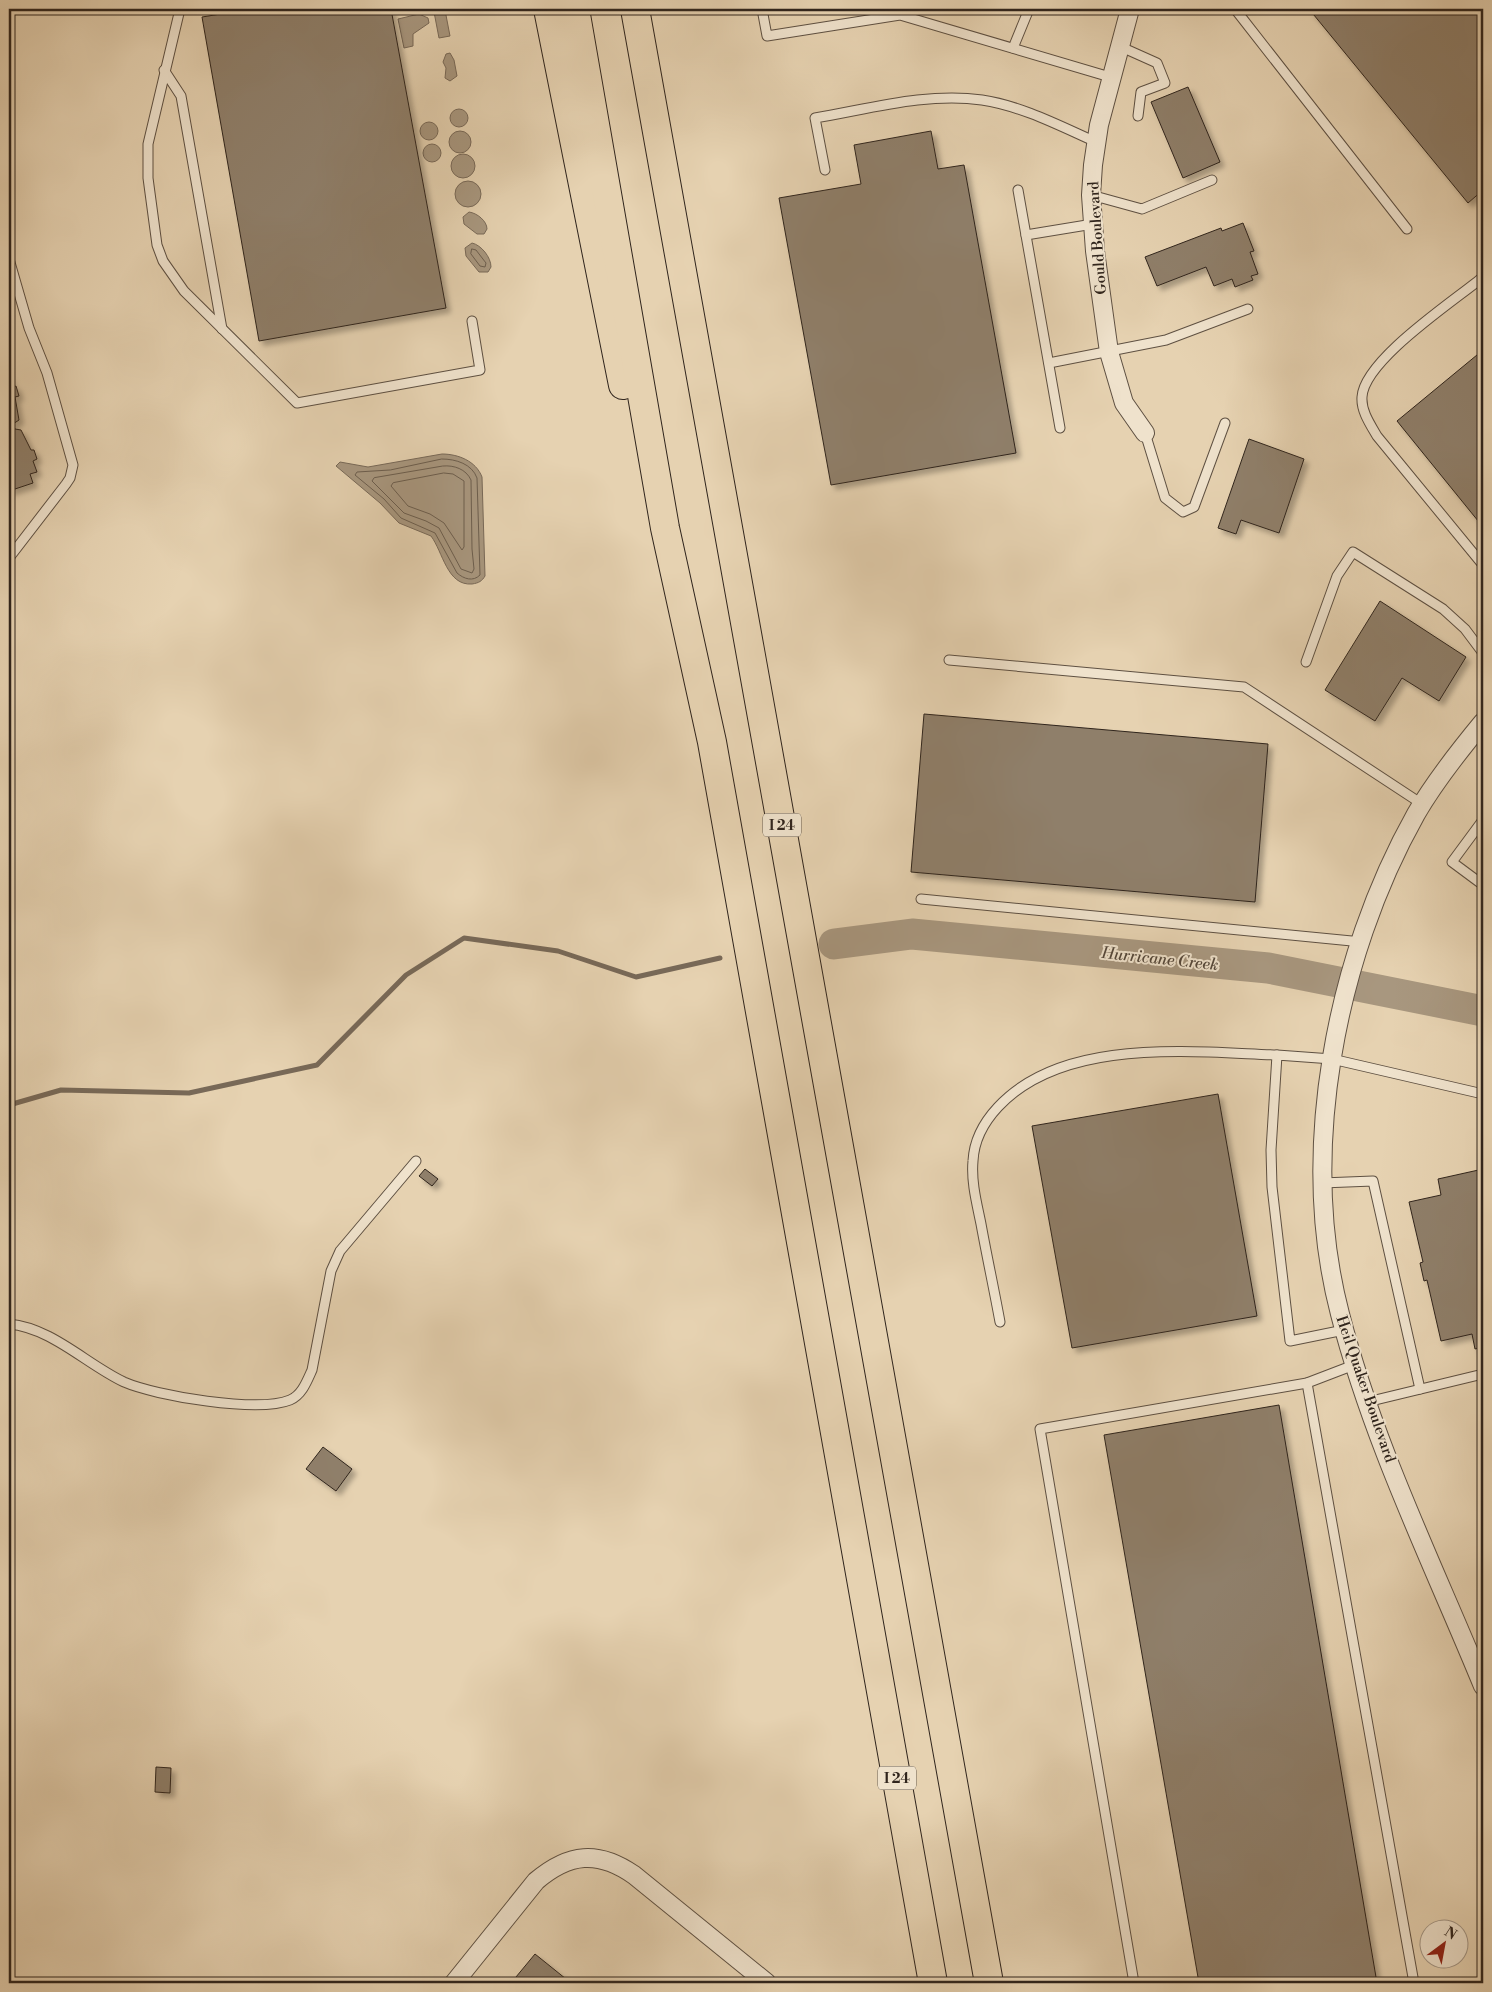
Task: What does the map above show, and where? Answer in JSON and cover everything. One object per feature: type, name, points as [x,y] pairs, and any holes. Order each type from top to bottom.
[{"type":"highway","points":[[548,9],[619,371],[665,528]]},
{"type":"highway","name":"I 24","points":[[575,9],[665,528],[715,762],[933,1983]]},
{"type":"highway","name":"I 24","points":[[636,9],[989,1983]]},
{"type":"street","name":"Gould Boulevard","points":[[1130,9],[1110,77],[1096,142],[1091,195],[1109,352],[1124,403],[1145,433]]},
{"type":"street","name":"Heil Quaker Boulevard","points":[[1483,722],[1453,759],[1422,804],[1391,867],[1352,970],[1345,994],[1332,1059],[1325,1113],[1322,1183],[1327,1244],[1344,1330],[1354,1365],[1367,1402],[1483,1686]]},
{"type":"street","points":[[454,1983],[536,1881],[552,1868],[565,1861],[595,1857],[620,1865],[634,1874],[767,1983]]},
{"type":"lane","points":[[180,9],[151,128],[147,161],[158,245],[171,275],[297,404],[480,370],[472,321]]},
{"type":"lane","points":[[762,9],[767,36],[900,15],[1110,77]]},
{"type":"lane","points":[[1012,48],[1029,9]]},
{"type":"lane","points":[[1235,9],[1407,229]]},
{"type":"lane","points":[[1118,46],[1157,62],[1165,83],[1140,92],[1138,116]]},
{"type":"lane","points":[[164,70],[181,96],[222,329]]},
{"type":"lane","points":[[825,170],[815,118],[929,98],[970,98],[1002,104],[1096,142]]},
{"type":"lane","points":[[1091,195],[1142,210],[1212,180]]},
{"type":"lane","points":[[1018,190],[1060,428]]},
{"type":"lane","points":[[1026,235],[1093,224]]},
{"type":"lane","points":[[9,259],[29,328],[47,373],[73,465],[70,478],[66,484],[10,555]]},
{"type":"lane","points":[[1483,277],[1388,353],[1371,372],[1366,381],[1362,397],[1365,415],[1377,436],[1483,565]]},
{"type":"lane","points":[[1049,364],[1166,340],[1248,309]]},
{"type":"lane","points":[[1145,433],[1165,498],[1183,512],[1194,507],[1224,423]]},
{"type":"lane","points":[[1306,662],[1337,576],[1353,552],[1443,609],[1465,629],[1483,653]]},
{"type":"lane","points":[[949,660],[1244,687],[1422,804]]},
{"type":"lane","points":[[1483,820],[1452,862],[1483,884]]},
{"type":"lane","points":[[921,899],[1362,942]]},
{"type":"lane","points":[[1000,1322],[972,1172],[977,1139],[992,1114],[1004,1101],[1017,1089],[1047,1072],[1104,1057],[1166,1053],[1277,1055],[1332,1059],[1483,1094]]},
{"type":"lane","points":[[1277,1055],[1271,1150],[1272,1187],[1290,1341],[1344,1330]]},
{"type":"lane","points":[[9,1324],[29,1328],[118,1379],[164,1395],[260,1404],[291,1399],[306,1384],[312,1370],[331,1271],[340,1251],[416,1161]]},
{"type":"lane","points":[[1322,1183],[1373,1181],[1420,1389]]},
{"type":"lane","points":[[1134,1983],[1040,1429],[1307,1383],[1354,1365]]},
{"type":"lane","points":[[1367,1402],[1483,1374]]},
{"type":"lane","points":[[1307,1383],[1414,1983]]},
{"type":"water","points":[[445,10],[450,36],[439,38],[434,12]]},
{"type":"water","points":[[419,14],[428,18],[429,23],[413,34],[413,46],[404,48],[398,19]]},
{"type":"water","points":[[450,53],[454,60],[457,76],[450,81],[445,78],[446,68],[443,62],[446,54]]},
{"type":"water","points":[[455,109],[463,109],[468,114],[466,125],[455,127],[450,122],[450,114]]},
{"type":"water","points":[[425,122],[433,122],[438,127],[436,138],[425,140],[420,135],[420,127]]},
{"type":"water","points":[[460,131],[470,138],[471,142],[464,152],[460,153],[450,146],[449,142],[456,132]]},
{"type":"water","points":[[428,144],[436,144],[441,149],[439,160],[428,162],[423,157],[423,149]]},
{"type":"water","points":[[463,154],[468,155],[474,161],[474,171],[468,177],[463,178],[458,177],[452,171],[451,166],[452,161],[458,155]]},
{"type":"water","points":[[468,181],[477,185],[481,194],[477,203],[468,207],[459,203],[455,194],[459,185]]},
{"type":"water","points":[[469,212],[483,220],[487,226],[484,234],[477,234],[464,224],[463,217]]},
{"type":"water","points":[[472,243],[482,249],[491,263],[488,272],[479,272],[466,256],[465,248]]},
{"type":"water","points":[[442,454],[466,459],[479,471],[482,477],[485,576],[477,583],[464,583],[457,580],[451,574],[431,536],[399,523],[380,503],[336,466],[340,462],[368,467]]},
{"type":"building","points":[[252,9],[391,9],[446,308],[259,341],[202,17]]},
{"type":"building","points":[[1309,9],[1483,9],[1483,190],[1468,203]]},
{"type":"building","points":[[1188,87],[1220,162],[1183,178],[1151,102]]},
{"type":"building","points":[[931,131],[938,169],[964,165],[1016,453],[831,485],[779,198],[861,184],[854,145]]},
{"type":"building","points":[[1243,223],[1254,251],[1250,252],[1258,274],[1251,276],[1253,280],[1235,287],[1232,279],[1214,286],[1206,267],[1157,286],[1145,257],[1221,228],[1222,231]]},
{"type":"building","points":[[1483,350],[1483,527],[1397,421]]},
{"type":"building","points":[[9,376],[13,387],[16,386],[19,396],[15,397],[19,420],[13,424],[15,429],[21,430],[31,450],[34,450],[37,459],[33,461],[37,472],[30,474],[33,483],[9,491]]},
{"type":"building","points":[[1249,439],[1304,459],[1279,533],[1241,520],[1236,534],[1218,528]]},
{"type":"building","points":[[1380,601],[1466,657],[1439,701],[1402,678],[1375,721],[1325,690]]},
{"type":"building","points":[[924,714],[1268,744],[1255,902],[911,872]]},
{"type":"building","points":[[1218,1094],[1257,1316],[1072,1348],[1032,1126]]},
{"type":"building","points":[[425,1169],[438,1179],[432,1186],[419,1176]]},
{"type":"building","points":[[1483,1169],[1483,1347],[1475,1349],[1472,1334],[1441,1341],[1427,1280],[1424,1281],[1420,1263],[1423,1262],[1409,1202],[1441,1195],[1438,1179]]},
{"type":"building","points":[[1279,1405],[1377,1983],[1199,1983],[1104,1435]]},
{"type":"building","points":[[323,1447],[352,1469],[336,1491],[306,1469]]},
{"type":"building","points":[[156,1767],[171,1768],[170,1793],[155,1792]]},
{"type":"building","points":[[535,1954],[571,1983],[511,1983]]},
{"type":"waterway","name":"Hurricane Creek","points":[[834,944],[912,934],[1268,968],[1483,1011]]},
{"type":"waterway","points":[[9,1105],[61,1090],[189,1093],[317,1065],[406,975],[464,938],[558,951],[636,977],[720,958]]}]
